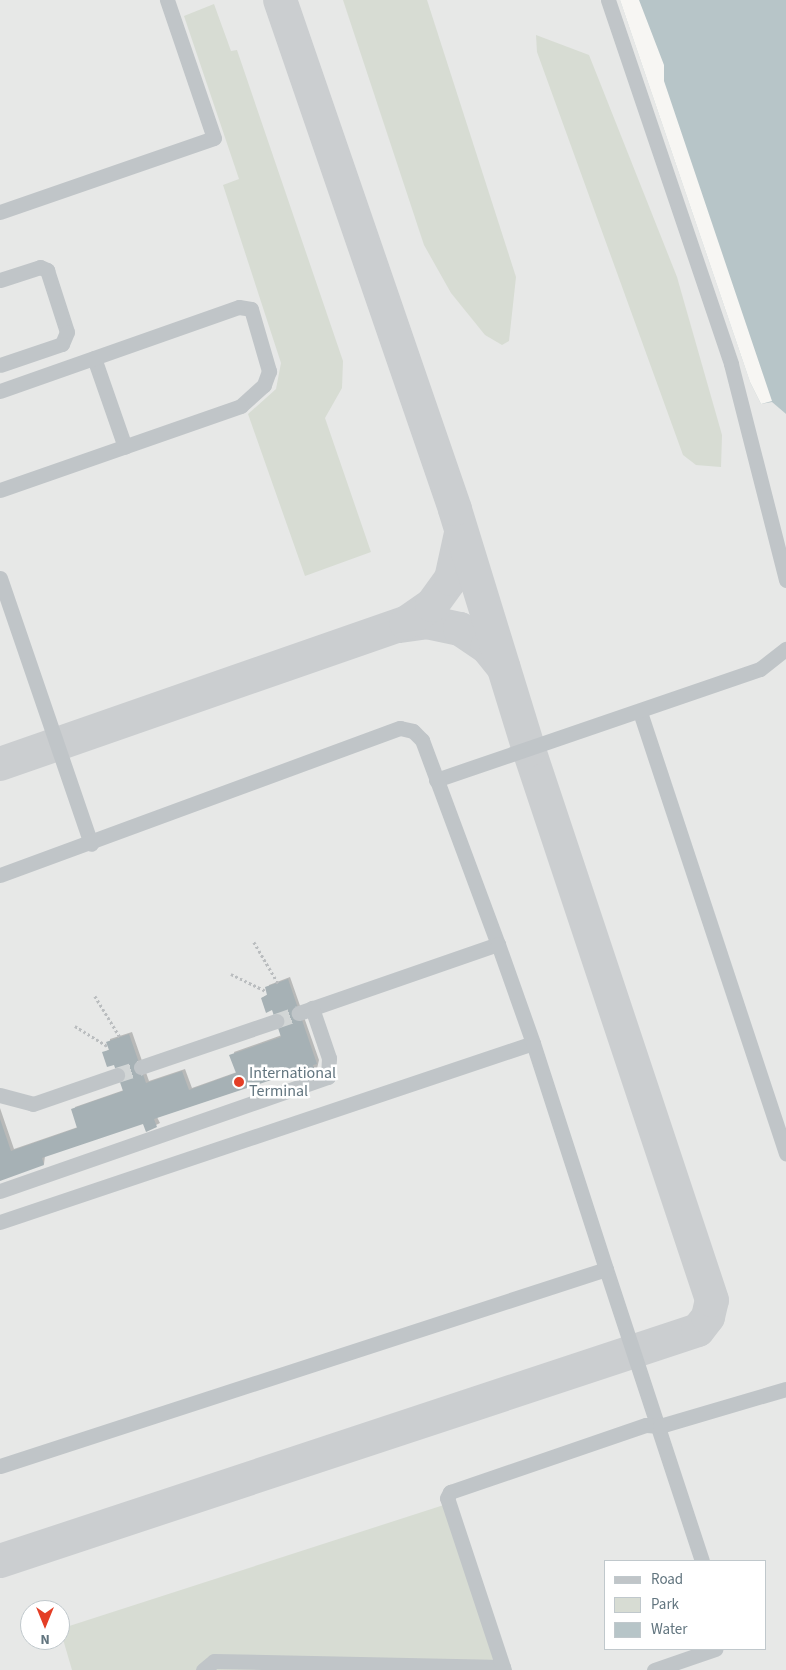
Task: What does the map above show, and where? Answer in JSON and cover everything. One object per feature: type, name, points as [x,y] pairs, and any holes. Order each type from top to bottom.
[{"type":"lane","points":[[0,212],[214,138],[168,0]]},
{"type":"lane","points":[[608,0],[731,364],[786,580]]},
{"type":"lane","points":[[0,280],[40,267],[47,270],[67,332],[62,344],[0,365]]},
{"type":"lane","points":[[0,391],[246,306],[269,371],[264,385],[241,406],[0,490]]},
{"type":"lane","points":[[94,358],[125,447]]},
{"type":"lane","points":[[0,578],[90,844]]},
{"type":"lane","points":[[436,780],[640,712],[760,669],[786,649]]},
{"type":"lane","points":[[640,712],[786,1153]]},
{"type":"lane","points":[[0,875],[90,844],[400,728],[422,740],[533,1043],[606,1269],[660,1426],[702,1560]]},
{"type":"lane","points":[[0,1190],[328,1077],[329,1058],[306,1010],[498,944]]},
{"type":"lane","points":[[141,1067],[276,1021]]},
{"type":"lane","points":[[0,1222],[533,1043]]},
{"type":"lane","points":[[0,1095],[33,1104],[117,1075]]},
{"type":"lane","points":[[0,1466],[606,1269]]},
{"type":"lane","points":[[203,1670],[214,1661],[504,1669],[447,1498],[450,1492],[646,1425],[660,1426],[786,1389]]},
{"type":"lane","points":[[654,1670],[712,1650]]},
{"type":"path","points":[[254,942],[278,982]]},
{"type":"path","points":[[231,974],[266,991]]},
{"type":"path","points":[[95,996],[120,1037]]},
{"type":"path","points":[[75,1026],[107,1046]]},
{"type":"shaded area","points":[[0,0],[620,0],[750,382],[786,414],[786,1670],[0,1670]]},
{"type":"green space","points":[[343,0],[427,0],[516,277],[509,341],[502,345],[485,335],[451,293],[424,245]]},
{"type":"green space","points":[[214,4],[231,51],[237,50],[343,361],[342,388],[325,418],[371,552],[305,576],[248,414],[276,389],[281,363],[223,185],[239,179],[184,16]]},
{"type":"green space","points":[[536,35],[589,55],[677,277],[722,435],[721,467],[696,465],[683,455],[537,52]]},
{"type":"green space","points":[[450,1503],[504,1670],[72,1670],[66,1650],[70,1650],[70,1626]]},
{"type":"water","points":[[620,0],[786,0],[786,414],[772,402],[761,404],[750,382]]},
{"type":"pier","points":[[620,0],[639,0],[664,65],[664,81],[772,401],[761,404],[750,382]]},
{"type":"building","name":"International Terminal","points":[[288,979],[317,1064],[313,1065],[316,1074],[301,1080],[298,1071],[154,1119],[157,1127],[146,1132],[143,1124],[42,1158],[44,1165],[0,1181],[0,1119],[11,1151],[77,1128],[71,1109],[123,1091],[114,1065],[107,1067],[102,1052],[109,1050],[106,1042],[129,1034],[146,1083],[182,1071],[189,1090],[236,1073],[229,1055],[281,1037],[272,1010],[266,1013],[261,998],[267,995],[265,987]]},
{"type":"taxiway","points":[[0,1561],[698,1330],[708,1317],[712,1300],[529,750],[455,509],[280,0]]},
{"type":"taxiway","points":[[0,764],[406,623],[432,605],[451,579],[461,533]]},
{"type":"taxiway","points":[[400,626],[427,622],[460,629],[487,647],[503,667]]},
{"type":"tunnel","points":[[276,1021],[299,1013]]},
{"type":"tunnel","points":[[117,1075],[141,1067]]},
{"type":"place","name":"International Terminal","points":[[239,1082]]}]
